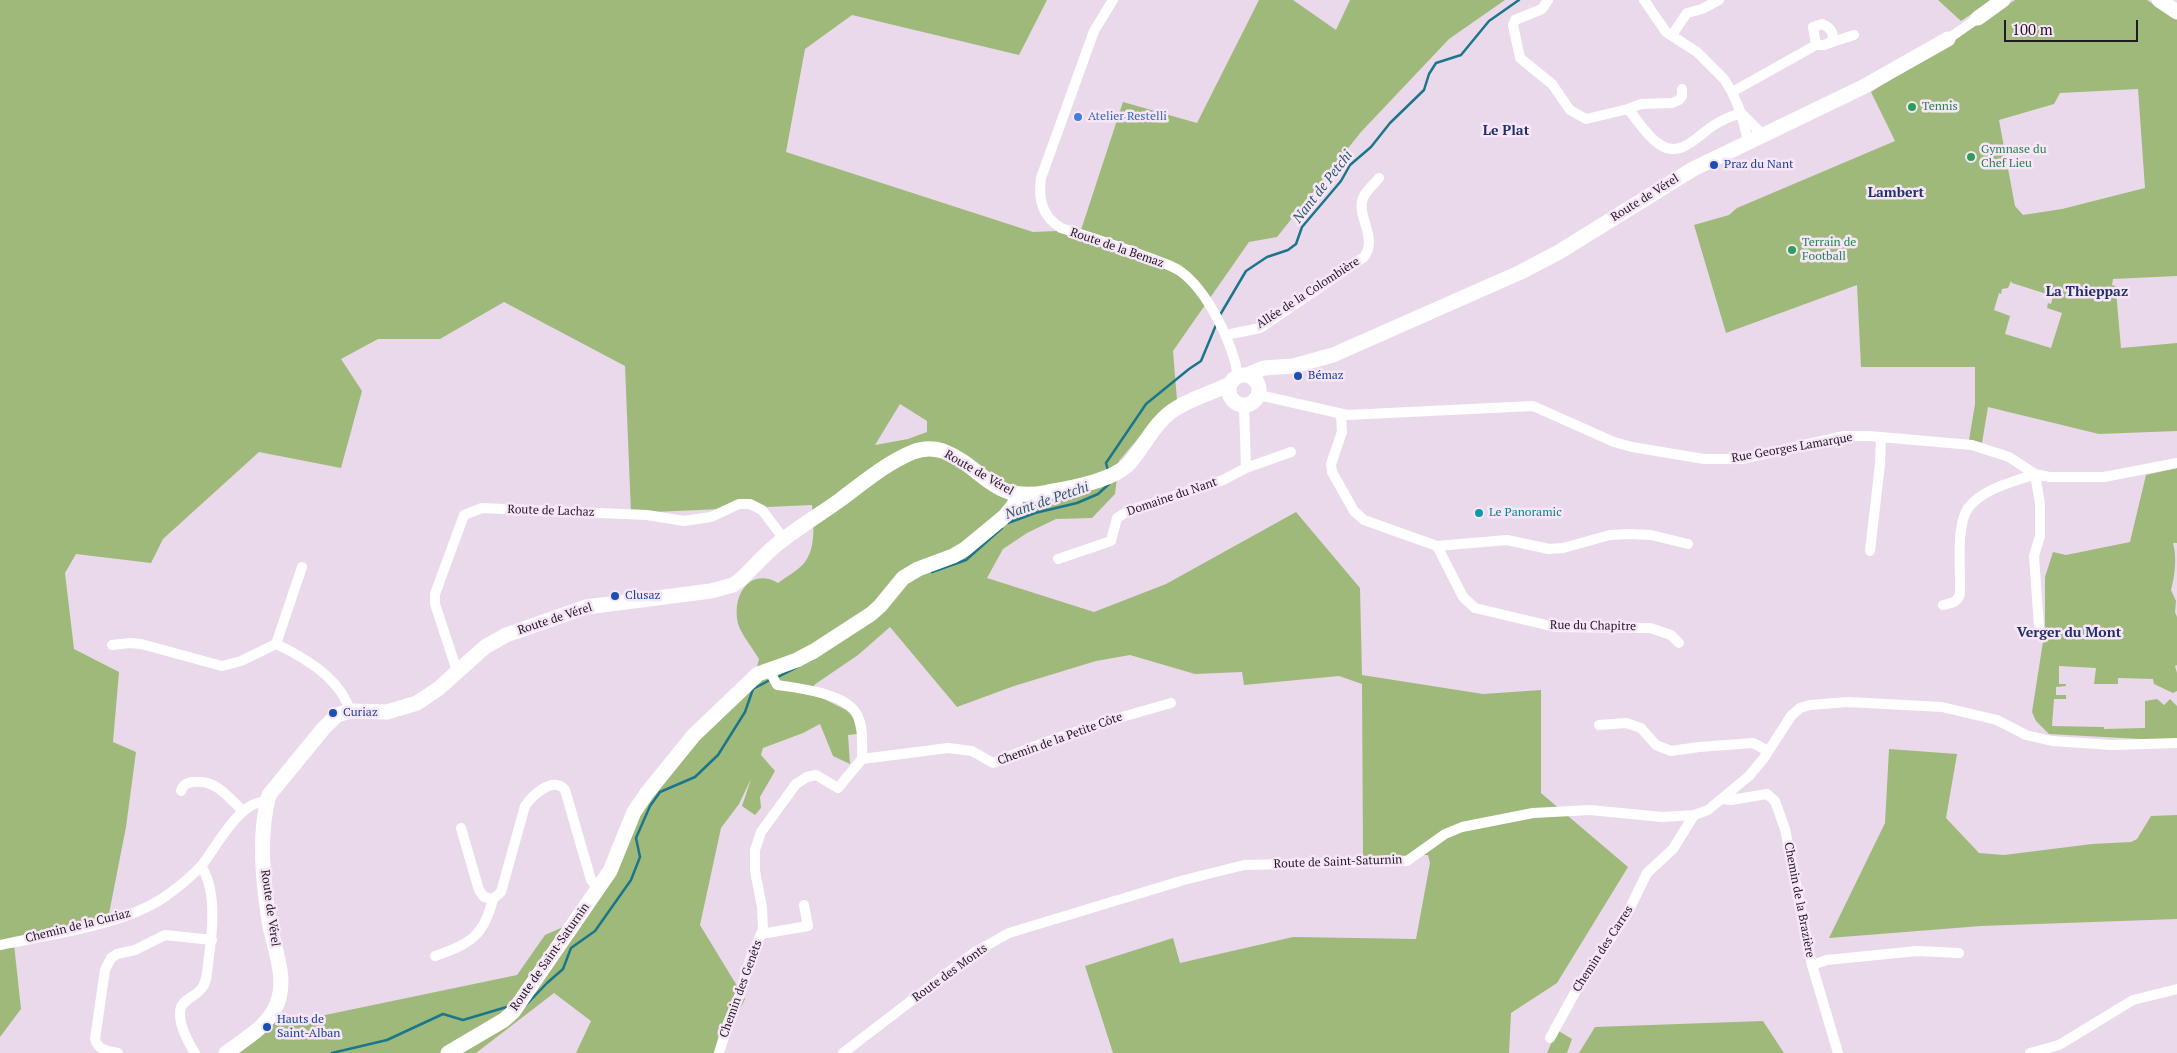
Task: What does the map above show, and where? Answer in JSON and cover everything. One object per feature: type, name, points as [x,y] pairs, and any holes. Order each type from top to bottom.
[{"type":"street","name":"Route de la Bemaz","points":[[1113,0],[1094,31],[1041,178],[1040,203],[1052,222],[1061,228],[1138,253],[1180,270],[1201,292],[1226,335],[1233,350],[1238,378]]},
{"type":"street","points":[[1548,0],[1542,9],[1515,20],[1513,25],[1520,58],[1552,84],[1570,110],[1586,119],[1641,104],[1672,103],[1679,100],[1682,96],[1682,89]]},
{"type":"street","points":[[1672,35],[1687,13],[1702,9],[1719,0]]},
{"type":"street","name":"Route de Vérel","points":[[226,1053],[265,1023],[273,1012],[280,991],[280,972],[269,921],[263,858],[268,802],[274,788],[327,724],[337,715],[350,711],[387,712],[417,704],[438,689],[485,648],[506,635],[586,606],[711,590],[733,585],[784,539],[898,459],[922,449],[930,448],[944,452],[1011,493],[1030,496],[1097,480],[1122,470],[1165,416],[1193,398],[1264,368],[1293,366],[1333,355],[1521,272],[1559,252],[1676,179],[1889,74],[1948,39],[2003,0]]},
{"type":"street","points":[[2159,0],[2177,12]]},
{"type":"street","points":[[1649,3],[1660,25],[1713,66],[1732,92],[1741,113],[1749,144]]},
{"type":"street","points":[[1816,45],[1813,29],[1817,24],[1822,24],[1830,29],[1833,38],[1832,42]]},
{"type":"street","points":[[1732,92],[1816,45],[1824,45],[1854,35]]},
{"type":"street","points":[[1628,109],[1651,138],[1661,146],[1678,149],[1688,146],[1716,124],[1741,113]]},
{"type":"street","points":[[1741,113],[1764,136]]},
{"type":"street","name":"Allée de la Colombière","points":[[1226,335],[1260,328],[1364,257],[1369,250],[1369,241],[1362,206],[1363,196],[1379,178]]},
{"type":"street","points":[[1238,402],[1253,403],[1263,376],[1275,368]]},
{"type":"street","points":[[1246,468],[1238,402],[1229,392],[1238,378],[1254,378],[1259,390]]},
{"type":"street","name":"Rue Georges Lamarque","points":[[1259,390],[1341,414],[1533,406],[1614,442],[1695,458],[1724,460],[1742,458],[1844,436],[1881,437],[1972,445],[2009,457],[2035,474],[2049,477],[2104,477],[2177,463]]},
{"type":"street","name":"Route de Vérel","points":[[1183,404],[1214,398],[1238,402]]},
{"type":"street","points":[[1341,414],[1342,432],[1330,464],[1332,472],[1354,511],[1364,520],[1437,546],[1507,540],[1549,549],[1563,548],[1610,535],[1628,534],[1651,535],[1688,544]]},
{"type":"street","points":[[1870,551],[1880,464],[1881,437]]},
{"type":"street","name":"Domaine du Nant","points":[[1058,559],[1111,541],[1117,518],[1128,510],[1223,480],[1246,468],[1291,452]]},
{"type":"street","points":[[1943,605],[1958,600],[1960,594],[1962,527],[1964,515],[1970,506],[1989,492],[2035,474],[2040,504],[2040,536],[2034,556],[2039,627]]},
{"type":"street","name":"Route de Saint-Saturnin","points":[[448,1053],[504,1020],[516,1007],[610,872],[634,812],[694,735],[758,674],[773,677],[797,660],[854,626],[880,606],[904,578],[918,569],[953,556],[965,549],[995,522],[1011,493]]},
{"type":"street","name":"Route de Lachaz","points":[[457,672],[435,604],[435,594],[464,515],[482,508],[647,515],[684,521],[711,517],[739,504],[750,504],[762,510],[784,539]]},
{"type":"street","name":"Rue du Chapitre","points":[[1437,546],[1463,596],[1475,608],[1555,627],[1650,628],[1671,635],[1679,643]]},
{"type":"street","points":[[112,646],[130,643],[141,644],[222,666],[241,662],[276,644],[302,566]]},
{"type":"street","points":[[276,644],[291,651],[325,674],[346,700],[350,711]]},
{"type":"street","points":[[773,677],[845,702],[857,713],[862,731],[862,759]]},
{"type":"street","name":"Route de Saint-Saturnin","points":[[1068,914],[1184,880],[1244,865],[1407,860],[1445,834],[1462,827],[1533,813],[1590,810],[1662,817],[1694,815],[1708,810],[1749,776],[1795,712],[1810,705],[1828,702],[1942,707],[1997,720],[2026,735],[2052,741],[2128,745],[2177,743]]},
{"type":"street","name":"Chemin de la Petite Côte","points":[[862,759],[948,748],[972,751],[993,763],[1046,742],[1108,721],[1171,703]]},
{"type":"street","points":[[1599,724],[1626,723],[1641,728],[1656,745],[1671,751],[1753,743],[1768,751]]},
{"type":"street","name":"Chemin des Genêts","points":[[719,1053],[750,960],[763,929],[762,908],[755,871],[755,850],[761,832],[796,784],[807,777],[816,775],[838,788],[862,759]]},
{"type":"street","points":[[181,791],[183,786],[188,783],[210,782],[218,787],[243,811]]},
{"type":"street","points":[[435,956],[454,950],[470,941],[489,918],[493,899],[501,892],[525,806],[530,799],[544,788],[556,784],[565,790],[590,880],[598,888]]},
{"type":"street","name":"Chemin de la Brazière","points":[[1723,799],[1731,800],[1767,794],[1775,801],[1785,829],[1812,965],[1838,1053]]},
{"type":"street","name":"Chemin de la Curiaz","points":[[0,946],[126,916],[169,894],[201,866],[218,840],[243,811],[258,802],[268,802]]},
{"type":"street","name":"Chemin des Carres","points":[[1550,1038],[1578,987],[1627,914],[1647,873],[1673,849],[1694,815]]},
{"type":"street","points":[[461,828],[479,890],[484,897],[493,899]]},
{"type":"street","points":[[195,1053],[184,1031],[180,1014],[182,1005],[201,989],[205,981],[214,927],[205,873],[201,866]]},
{"type":"street","points":[[761,934],[808,926],[804,905]]},
{"type":"street","name":"Route des Monts","points":[[843,1053],[975,952],[1009,933],[1068,914]]},
{"type":"street","points":[[118,1053],[100,1048],[96,1045],[95,1039],[105,970],[111,958],[117,954],[135,950],[165,935],[212,940]]},
{"type":"street","points":[[1812,965],[1827,960],[1917,951],[1959,953]]},
{"type":"street","points":[[2030,1053],[2059,1045],[2133,1000],[2177,989]]},
{"type":"green space","points":[[0,0],[1047,0],[1019,55],[852,15],[805,49],[786,152],[1033,232],[1081,230],[1123,102],[1197,123],[1259,0],[1293,0],[1336,30],[1350,0],[1505,0],[1449,39],[1361,132],[1277,237],[1249,242],[1173,351],[1177,400],[1141,435],[1119,461],[1115,494],[1092,518],[1056,519],[1027,533],[1003,549],[987,578],[1094,612],[1166,584],[1296,512],[1360,588],[1362,675],[1483,694],[1541,690],[1541,793],[1628,867],[1557,983],[1511,1013],[1509,1053],[1113,1053],[1085,966],[1173,938],[1180,963],[1293,937],[1416,939],[1430,863],[1428,855],[1363,857],[1362,684],[1339,676],[1244,685],[1242,672],[1195,674],[1130,655],[1096,661],[1014,686],[957,707],[890,627],[858,655],[814,685],[816,695],[846,710],[853,716],[857,734],[848,735],[850,764],[833,756],[820,724],[803,733],[763,748],[761,755],[775,771],[760,797],[761,808],[755,815],[742,806],[751,779],[739,804],[721,828],[700,925],[745,999],[726,1038],[724,1053],[576,1053],[591,1021],[554,993],[476,1053],[225,1053],[276,1015],[282,1024],[517,975],[545,935],[579,920],[642,806],[661,781],[753,682],[759,659],[742,633],[737,619],[739,598],[743,590],[749,583],[757,579],[767,579],[778,583],[799,568],[809,556],[813,541],[812,505],[631,513],[625,366],[504,302],[440,339],[378,339],[341,359],[362,391],[341,468],[259,452],[163,539],[151,563],[76,554],[65,573],[74,649],[119,672],[113,742],[136,752],[126,827],[107,924],[14,944],[21,1009],[0,1037]],"holes":[[[900,404],[927,421],[927,432],[908,439],[875,445]]]},
{"type":"green space","points":[[1938,0],[1992,0],[1961,21]]},
{"type":"green space","points":[[2015,0],[2147,0],[2177,19],[2177,276],[2113,279],[2112,285],[2123,289],[2116,291],[2121,348],[2177,343],[2177,431],[2099,434],[1988,407],[1982,443],[1969,440],[1975,404],[1975,367],[1861,367],[1857,285],[1726,333],[1694,225],[1729,215],[1737,208],[1895,141],[1871,92]],"holes":[[[2138,89],[2145,188],[2062,209],[2023,215],[2015,206],[1999,120],[2054,104],[2060,93]],[[2011,281],[2012,283],[2053,296],[2051,304],[2048,303],[2047,308],[2062,313],[2051,348],[2005,334],[2010,316],[1994,310],[1999,293],[2001,294],[2002,289],[2008,288]]]},
{"type":"green space","points":[[2177,468],[2177,543],[2173,543],[2175,566],[2171,590],[2176,601],[2175,612],[2177,617],[2177,665],[2175,666],[2177,691],[2173,693],[2154,684],[2153,679],[2118,678],[2118,684],[2094,684],[2096,668],[2059,666],[2059,684],[2066,684],[2066,686],[2056,687],[2056,695],[2066,695],[2066,699],[2054,699],[2052,726],[2104,727],[2104,729],[2145,728],[2145,701],[2157,699],[2164,705],[2170,699],[2177,706],[2177,738],[2159,740],[2049,734],[2036,721],[2032,712],[2045,629],[2045,577],[2053,552],[2066,555],[2130,542],[2146,475]]},
{"type":"green space","points":[[1889,749],[1957,754],[1946,818],[1979,853],[2004,855],[2092,844],[2131,842],[2137,839],[2151,816],[2177,815],[2177,919],[1981,926],[1829,938],[1885,823]]},
{"type":"green space","points":[[1763,1021],[1784,1053],[1579,1053],[1595,1027]]},
{"type":"green space","points":[[1557,1030],[1572,1039],[1567,1053],[1547,1053]]},
{"type":"waterway","name":"Nant de Petchi","points":[[1220,315],[1246,271],[1267,257],[1288,250],[1296,244],[1302,227],[1341,181],[1350,165],[1371,147],[1390,123],[1424,90],[1429,74],[1436,63],[1461,55],[1489,21],[1519,0]]},
{"type":"waterway","name":"Nant de Petchi","points":[[1108,470],[1106,463],[1146,404],[1201,361],[1216,325]]},
{"type":"waterway","name":"Nant de Petchi","points":[[1008,523],[1035,513],[1077,503],[1098,494],[1109,484]]},
{"type":"waterway","name":"Nant de Petchi","points":[[932,572],[966,560],[1002,528]]},
{"type":"waterway","name":"Nant de Petchi","points":[[776,678],[813,659]]},
{"type":"waterway","name":"Nant de Petchi","points":[[525,1006],[563,969],[571,948],[595,931],[631,880],[640,857],[636,838],[650,806],[660,792],[695,777],[718,755],[745,712],[753,689],[770,680]]},
{"type":"waterway","name":"Nant de Petchi","points":[[332,1053],[387,1040],[443,1014],[463,1020],[510,1006]]},
{"type":"place","name":"Tennis","points":[[1912,107]]},
{"type":"place","name":"Atelier Restelli","points":[[1078,117]]},
{"type":"place","name":"Gymnase du Chef Lieu","points":[[1971,157]]},
{"type":"place","name":"Praz du Nant","points":[[1714,165]]},
{"type":"place","name":"Terrain de Football","points":[[1792,250]]},
{"type":"place","name":"Bémaz","points":[[1298,376]]},
{"type":"place","name":"Le Panoramic","points":[[1479,513]]},
{"type":"place","name":"Clusaz","points":[[615,596]]},
{"type":"place","name":"Curiaz","points":[[333,713]]},
{"type":"place","name":"Hauts de Saint-Alban","points":[[267,1027]]},
{"type":"district","name":"Le Plat","points":[[1506,131]]},
{"type":"district","name":"Lambert","points":[[1896,193]]},
{"type":"district","name":"La Thieppaz","points":[[2087,292]]},
{"type":"district","name":"Verger du Mont","points":[[2069,633]]}]
